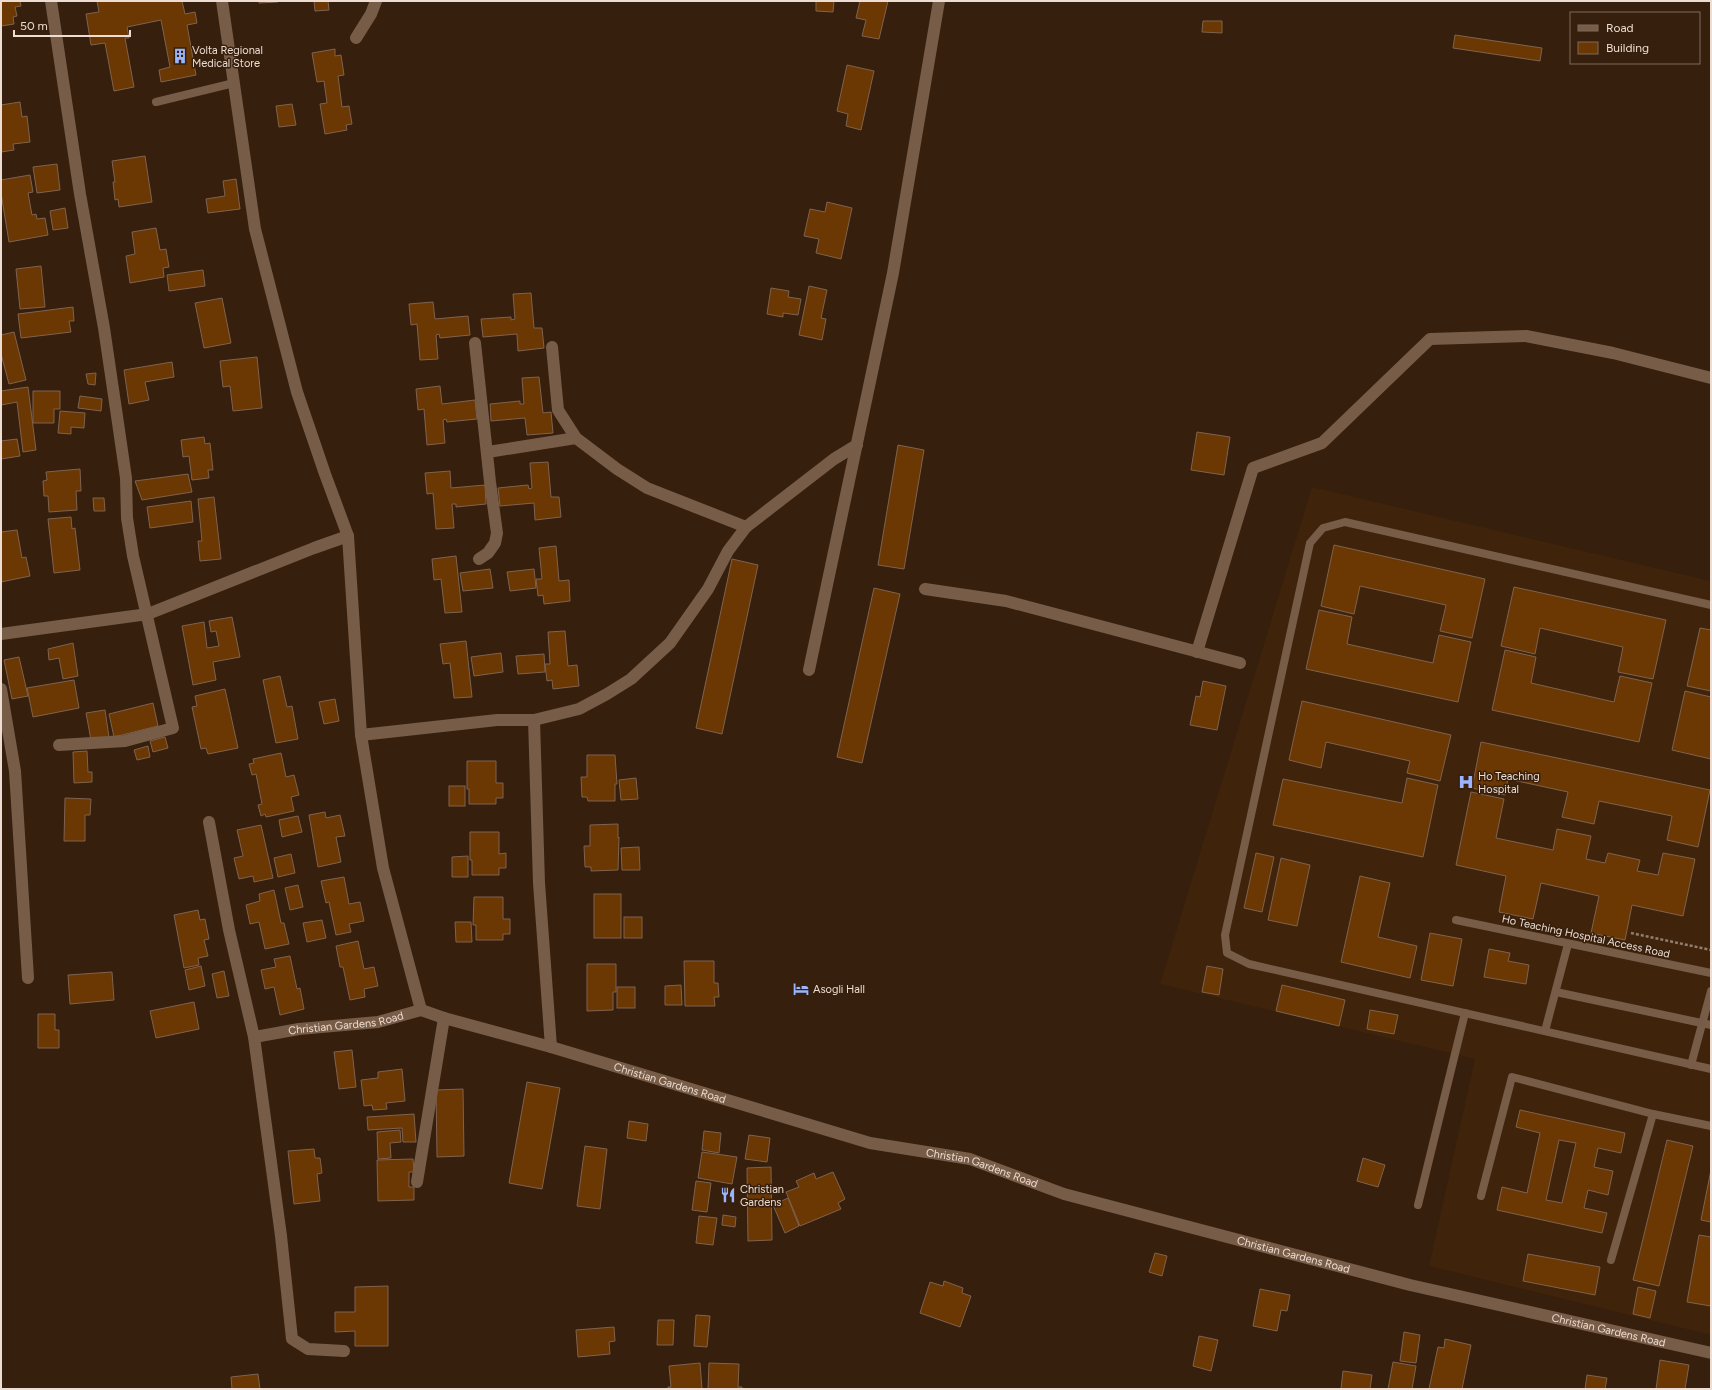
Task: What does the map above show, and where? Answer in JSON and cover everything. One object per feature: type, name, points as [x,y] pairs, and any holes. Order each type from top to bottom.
[{"type":"street","points":[[51,1],[80,194],[104,328],[126,478],[127,518],[132,548],[173,728],[125,741],[59,745]]},
{"type":"street","points":[[222,1],[255,230],[297,392],[324,474],[348,536],[361,735],[383,868],[421,1010]]},
{"type":"street","points":[[356,38],[371,14],[376,1]]},
{"type":"street","points":[[809,670],[893,273],[939,1]]},
{"type":"street","points":[[1197,652],[1253,468],[1322,443],[1430,340],[1526,336],[1613,352],[1711,378]]},
{"type":"street","points":[[475,343],[488,452],[496,539],[488,552],[479,559]]},
{"type":"street","points":[[552,348],[558,410],[576,438],[617,469],[647,488],[746,527]]},
{"type":"street","points":[[488,452],[576,438]]},
{"type":"street","points":[[361,735],[497,720],[534,720],[579,709],[631,678],[670,643],[708,589],[728,551],[746,527],[834,459],[857,445]]},
{"type":"street","points":[[1,634],[148,614],[348,536]]},
{"type":"street","points":[[925,590],[1006,601],[1240,663]]},
{"type":"street","points":[[1,689],[15,771],[28,978]]},
{"type":"street","points":[[534,720],[539,883],[551,1047]]},
{"type":"street","points":[[209,822],[229,930],[254,1037],[281,1236],[292,1339],[308,1349],[344,1351]]},
{"type":"street","name":"Christian Gardens Road","points":[[254,1037],[299,1029],[378,1022],[421,1010],[444,1018],[551,1047],[870,1143],[970,1159],[1064,1194],[1402,1283],[1711,1353]]},
{"type":"street","points":[[417,1182],[444,1018]]},
{"type":"lane","points":[[156,102],[234,83]]},
{"type":"lane","points":[[1711,605],[1345,522],[1323,528],[1310,543],[1225,935],[1227,953],[1249,964],[1711,1069]]},
{"type":"lane","name":"Ho Teaching Hospital Access Road","points":[[1456,920],[1711,973]]},
{"type":"lane","points":[[1545,1031],[1568,944]]},
{"type":"lane","points":[[1691,1065],[1711,991]]},
{"type":"lane","points":[[1556,992],[1711,1025]]},
{"type":"lane","points":[[1418,1205],[1465,1013]]},
{"type":"lane","points":[[1481,1196],[1512,1077],[1653,1114],[1711,1126]]},
{"type":"lane","points":[[1611,1260],[1653,1114]]},
{"type":"path","points":[[1631,933],[1711,950]]},
{"type":"shaded area","name":"Ho Teaching Hospital","points":[[1312,487],[1711,581],[1711,1335],[1429,1266],[1475,1059],[1160,984]]},
{"type":"building","points":[[1,1],[20,1],[21,6],[15,7],[17,16],[13,17],[14,24],[1,26]]},
{"type":"building","name":"Volta Regional Medical Store","points":[[97,1],[182,1],[185,14],[195,12],[197,23],[187,25],[196,75],[161,82],[159,70],[170,67],[161,20],[127,27],[129,38],[125,38],[134,87],[114,91],[105,43],[91,45],[86,14],[99,12]]},
{"type":"building","points":[[259,1],[278,1],[278,2],[259,3]]},
{"type":"building","points":[[314,1],[328,1],[329,10],[315,11]]},
{"type":"building","points":[[816,1],[834,1],[833,12],[816,11]]},
{"type":"building","points":[[860,1],[888,1],[879,39],[862,36],[866,20],[856,18]]},
{"type":"building","points":[[1203,21],[1222,21],[1222,33],[1202,32]]},
{"type":"building","points":[[1455,35],[1542,48],[1540,61],[1453,48]]},
{"type":"building","points":[[335,49],[335,56],[341,55],[344,75],[338,76],[342,107],[349,106],[352,124],[346,125],[347,130],[325,134],[320,104],[327,103],[324,81],[317,82],[312,53]]},
{"type":"building","points":[[847,65],[874,71],[861,130],[846,126],[848,114],[837,111]]},
{"type":"building","points":[[20,102],[22,117],[27,116],[30,142],[13,144],[14,150],[1,152],[1,105]]},
{"type":"building","points":[[292,104],[296,125],[279,127],[276,106]]},
{"type":"building","points":[[145,156],[152,202],[119,207],[118,199],[115,200],[113,182],[115,182],[112,161]]},
{"type":"building","points":[[57,164],[60,190],[37,193],[33,167]]},
{"type":"building","points":[[30,175],[33,192],[28,193],[32,215],[36,214],[37,219],[45,218],[48,235],[9,242],[1,193],[1,180]]},
{"type":"building","points":[[236,179],[240,209],[208,213],[206,199],[225,196],[223,181]]},
{"type":"building","points":[[827,202],[852,208],[841,259],[816,253],[819,239],[804,236],[810,209],[825,212]]},
{"type":"building","points":[[65,208],[68,228],[53,230],[50,211]]},
{"type":"building","points":[[156,228],[160,250],[166,249],[169,267],[163,268],[164,277],[130,283],[126,256],[135,254],[132,232]]},
{"type":"building","points":[[41,266],[45,307],[20,309],[16,269]]},
{"type":"building","points":[[203,270],[205,286],[169,291],[167,275]]},
{"type":"building","points":[[809,286],[827,290],[821,318],[826,319],[822,340],[799,335]]},
{"type":"building","points":[[771,288],[789,291],[788,297],[801,299],[798,315],[783,313],[783,317],[767,314]]},
{"type":"building","points":[[531,293],[534,328],[542,328],[544,348],[518,351],[517,334],[483,337],[481,319],[511,317],[511,320],[515,319],[513,294]]},
{"type":"building","points":[[222,298],[231,343],[204,348],[195,303]]},
{"type":"building","points":[[433,302],[435,319],[468,316],[470,335],[440,338],[439,334],[436,335],[438,359],[420,360],[417,324],[411,325],[409,304]]},
{"type":"building","points":[[73,307],[74,321],[69,321],[71,332],[21,338],[18,314]]},
{"type":"building","points":[[14,332],[26,380],[9,384],[1,354],[1,335]]},
{"type":"building","points":[[257,357],[262,408],[233,411],[230,386],[223,387],[220,361]]},
{"type":"building","points":[[172,362],[174,377],[145,382],[149,400],[129,404],[124,370]]},
{"type":"building","points":[[96,373],[95,385],[88,384],[86,374]]},
{"type":"building","points":[[539,377],[543,413],[551,412],[553,433],[527,435],[525,418],[491,421],[490,404],[520,401],[520,404],[524,404],[522,378]]},
{"type":"building","points":[[440,386],[442,404],[475,400],[477,419],[447,422],[446,419],[443,420],[445,443],[427,445],[424,409],[418,410],[416,389]]},
{"type":"building","points":[[28,387],[36,450],[23,452],[17,402],[1,405],[1,391]]},
{"type":"building","points":[[33,391],[60,391],[60,409],[54,409],[54,423],[33,423]]},
{"type":"building","points":[[80,396],[102,399],[101,411],[78,408]]},
{"type":"building","points":[[60,411],[85,413],[84,428],[71,427],[71,434],[58,433]]},
{"type":"building","points":[[1197,432],[1230,437],[1224,475],[1191,470]]},
{"type":"building","points":[[204,437],[205,444],[210,443],[213,470],[208,470],[209,478],[192,480],[189,456],[183,457],[181,440]]},
{"type":"building","points":[[17,439],[20,456],[1,459],[1,441]]},
{"type":"building","points":[[898,445],[924,450],[904,569],[878,565]]},
{"type":"building","points":[[548,462],[551,497],[559,497],[561,517],[535,520],[534,503],[500,506],[498,488],[528,485],[529,489],[532,488],[530,463]]},
{"type":"building","points":[[80,469],[81,491],[76,491],[77,510],[49,512],[48,496],[44,496],[43,481],[47,480],[46,472]]},
{"type":"building","points":[[450,471],[451,488],[485,485],[486,504],[456,507],[456,504],[452,504],[454,528],[436,529],[433,493],[427,494],[425,473]]},
{"type":"building","points":[[188,474],[192,492],[142,500],[135,481]]},
{"type":"building","points":[[214,497],[221,559],[200,561],[198,541],[202,541],[198,499]]},
{"type":"building","points":[[93,498],[104,498],[105,511],[94,511]]},
{"type":"building","points":[[191,501],[193,522],[150,528],[147,507]]},
{"type":"building","points":[[71,517],[72,529],[75,528],[80,570],[54,573],[48,519]]},
{"type":"building","points":[[17,530],[22,558],[26,557],[30,576],[1,582],[1,532]]},
{"type":"building","points":[[1334,545],[1485,579],[1472,638],[1440,631],[1446,605],[1360,586],[1354,614],[1321,606]]},
{"type":"building","points":[[556,546],[559,581],[569,580],[570,601],[544,604],[543,595],[538,596],[536,579],[542,579],[539,548]]},
{"type":"building","points":[[456,556],[462,612],[445,613],[441,579],[434,580],[432,559]]},
{"type":"building","points":[[732,559],[758,565],[722,734],[696,728]]},
{"type":"building","points":[[490,569],[493,588],[463,591],[460,573]]},
{"type":"building","points":[[534,569],[536,588],[510,591],[507,572]]},
{"type":"building","points":[[1514,587],[1666,620],[1653,679],[1618,672],[1623,647],[1540,628],[1535,654],[1501,646]]},
{"type":"building","points":[[874,588],[900,594],[862,763],[837,757]]},
{"type":"building","points":[[1319,610],[1352,617],[1347,644],[1433,663],[1439,635],[1471,642],[1458,702],[1306,669]]},
{"type":"building","points":[[232,617],[240,657],[213,662],[216,680],[193,685],[182,626],[204,622],[207,648],[219,646],[216,631],[211,632],[209,621]]},
{"type":"building","points":[[1700,628],[1711,630],[1711,691],[1687,686]]},
{"type":"building","points":[[565,631],[568,666],[577,665],[579,686],[553,689],[552,680],[547,681],[545,664],[550,664],[548,632]]},
{"type":"building","points":[[466,641],[472,697],[454,698],[450,663],[443,664],[440,644]]},
{"type":"building","points":[[73,643],[78,676],[63,679],[59,658],[49,660],[48,649]]},
{"type":"building","points":[[1505,650],[1536,657],[1531,683],[1614,702],[1620,676],[1652,683],[1639,742],[1492,710]]},
{"type":"building","points":[[501,653],[503,672],[474,676],[471,657]]},
{"type":"building","points":[[544,654],[545,672],[518,674],[516,656]]},
{"type":"building","points":[[19,657],[28,696],[12,699],[4,660]]},
{"type":"building","points":[[280,676],[287,707],[292,706],[298,739],[276,743],[263,680]]},
{"type":"building","points":[[74,680],[79,708],[33,717],[27,688]]},
{"type":"building","points":[[1203,681],[1226,686],[1217,730],[1190,725],[1196,696],[1200,697]]},
{"type":"building","points":[[225,689],[238,748],[208,754],[206,748],[201,749],[192,707],[197,706],[195,696]]},
{"type":"building","points":[[1685,691],[1711,697],[1711,759],[1672,750]]},
{"type":"building","points":[[335,699],[339,721],[324,724],[319,702]]},
{"type":"building","points":[[1302,701],[1451,735],[1440,781],[1407,773],[1410,761],[1326,742],[1321,768],[1289,760]]},
{"type":"building","points":[[153,703],[158,726],[114,737],[109,714]]},
{"type":"building","points":[[105,710],[109,737],[91,740],[86,713]]},
{"type":"building","points":[[165,737],[168,748],[153,752],[150,741]]},
{"type":"building","points":[[1481,742],[1710,790],[1698,847],[1667,840],[1672,816],[1599,801],[1594,824],[1562,817],[1568,792],[1508,779],[1505,795],[1472,788]]},
{"type":"building","points":[[148,746],[150,757],[137,760],[134,750]]},
{"type":"building","points":[[87,751],[88,772],[92,772],[92,782],[74,783],[73,752]]},
{"type":"building","points":[[281,753],[286,777],[294,775],[299,795],[291,797],[294,811],[266,817],[265,814],[261,816],[258,805],[262,804],[256,774],[252,775],[249,764],[254,763],[253,759]]},
{"type":"building","points":[[587,755],[615,755],[617,784],[615,784],[615,801],[588,801],[587,797],[582,797],[581,777],[587,777]]},
{"type":"building","points":[[467,761],[496,761],[496,783],[503,783],[503,798],[496,798],[496,804],[469,804],[469,789],[467,789]]},
{"type":"building","points":[[636,778],[638,799],[621,800],[619,780]]},
{"type":"building","points":[[1407,778],[1438,785],[1423,857],[1273,825],[1283,779],[1402,803]]},
{"type":"building","points":[[449,786],[465,786],[465,806],[449,806]]},
{"type":"building","points":[[1471,792],[1504,799],[1496,838],[1553,850],[1557,829],[1591,836],[1586,859],[1605,863],[1608,853],[1640,860],[1637,871],[1658,875],[1663,853],[1695,859],[1683,916],[1632,905],[1625,940],[1591,933],[1599,896],[1541,883],[1533,919],[1499,912],[1506,876],[1456,865]]},
{"type":"building","points":[[65,798],[91,799],[90,815],[85,815],[85,841],[64,841]]},
{"type":"building","points":[[325,812],[326,818],[340,815],[345,836],[336,837],[341,862],[318,867],[309,815]]},
{"type":"building","points":[[298,816],[302,832],[282,837],[279,820]]},
{"type":"building","points":[[618,824],[618,870],[591,871],[591,867],[585,867],[584,846],[590,846],[590,825]]},
{"type":"building","points":[[261,825],[273,878],[254,882],[253,876],[239,879],[234,858],[243,856],[237,830]]},
{"type":"building","points":[[470,832],[499,832],[499,854],[506,853],[506,868],[499,868],[499,875],[472,875],[472,860],[470,860]]},
{"type":"building","points":[[639,847],[640,870],[622,870],[621,848]]},
{"type":"building","points":[[1256,853],[1274,857],[1262,912],[1244,908]]},
{"type":"building","points":[[291,854],[295,873],[278,877],[274,858]]},
{"type":"building","points":[[468,856],[468,877],[452,877],[452,857]]},
{"type":"building","points":[[1281,858],[1310,865],[1297,926],[1268,920]]},
{"type":"building","points":[[1360,876],[1390,883],[1378,937],[1417,946],[1410,978],[1341,962]]},
{"type":"building","points":[[344,877],[349,904],[360,902],[364,921],[349,924],[351,932],[336,935],[329,902],[326,903],[321,881]]},
{"type":"building","points":[[298,885],[303,907],[290,910],[285,888]]},
{"type":"building","points":[[274,890],[281,923],[284,923],[289,944],[265,949],[259,922],[250,924],[246,905],[260,901],[259,894]]},
{"type":"building","points":[[594,894],[621,894],[621,938],[594,938]]},
{"type":"building","points":[[474,897],[503,897],[503,919],[510,919],[510,934],[503,934],[503,940],[476,940],[476,925],[473,925]]},
{"type":"building","points":[[198,910],[200,920],[205,919],[209,939],[204,940],[208,956],[198,958],[199,965],[184,968],[174,915]]},
{"type":"building","points":[[624,917],[642,917],[642,938],[624,938]]},
{"type":"building","points":[[322,920],[326,938],[307,942],[303,923]]},
{"type":"building","points":[[455,922],[471,922],[472,942],[456,942]]},
{"type":"building","points":[[1430,933],[1462,939],[1453,986],[1421,980]]},
{"type":"building","points":[[358,941],[364,969],[374,967],[378,986],[364,989],[365,997],[350,1000],[343,967],[340,967],[336,946]]},
{"type":"building","points":[[1489,949],[1510,953],[1508,961],[1529,965],[1526,984],[1484,977]]},
{"type":"building","points":[[290,956],[297,989],[300,988],[304,1009],[280,1015],[274,987],[265,989],[261,970],[276,967],[274,959]]},
{"type":"building","points":[[684,961],[714,961],[714,983],[718,983],[719,997],[714,997],[715,1006],[685,1006]]},
{"type":"building","points":[[587,964],[616,964],[616,992],[613,992],[613,1010],[587,1011]]},
{"type":"building","points":[[201,966],[205,986],[189,990],[185,970]]},
{"type":"building","points":[[1207,966],[1223,969],[1219,995],[1202,992]]},
{"type":"building","points":[[224,971],[229,996],[217,998],[212,974]]},
{"type":"building","points":[[112,972],[114,1000],[70,1004],[68,975]]},
{"type":"building","points":[[681,985],[682,1005],[665,1005],[665,986]]},
{"type":"building","points":[[1282,985],[1345,1000],[1339,1026],[1276,1011]]},
{"type":"building","points":[[617,987],[635,987],[635,1008],[617,1008]]},
{"type":"building","points":[[194,1002],[199,1029],[156,1038],[150,1011]]},
{"type":"building","points":[[1370,1010],[1398,1015],[1394,1034],[1367,1029]]},
{"type":"building","points":[[38,1014],[55,1014],[55,1030],[59,1030],[59,1048],[38,1048]]},
{"type":"building","points":[[352,1050],[356,1087],[339,1089],[334,1052]]},
{"type":"building","points":[[402,1069],[405,1101],[386,1103],[387,1109],[373,1110],[372,1105],[364,1106],[361,1080],[378,1078],[378,1072]]},
{"type":"building","points":[[527,1082],[560,1088],[542,1189],[509,1183]]},
{"type":"building","points":[[463,1089],[464,1156],[437,1157],[436,1090]]},
{"type":"building","points":[[1520,1110],[1625,1133],[1621,1153],[1598,1148],[1594,1167],[1613,1171],[1608,1195],[1588,1190],[1584,1208],[1607,1213],[1602,1233],[1497,1210],[1502,1187],[1527,1193],[1540,1133],[1516,1127]],"holes":[[[1559,1140],[1576,1143],[1562,1203],[1546,1200]]]},
{"type":"building","points":[[414,1114],[416,1142],[403,1142],[402,1128],[368,1130],[367,1117]]},
{"type":"building","points":[[629,1121],[648,1124],[646,1141],[627,1138]]},
{"type":"building","points":[[400,1130],[401,1142],[390,1143],[391,1158],[378,1159],[377,1132]]},
{"type":"building","points":[[704,1131],[721,1133],[719,1153],[702,1150]]},
{"type":"building","points":[[749,1135],[770,1138],[767,1162],[745,1159]]},
{"type":"building","points":[[1667,1140],[1693,1146],[1659,1286],[1633,1280]]},
{"type":"building","points":[[585,1146],[607,1149],[600,1209],[577,1206]]},
{"type":"building","points":[[314,1149],[315,1158],[320,1158],[322,1173],[317,1174],[320,1201],[294,1204],[288,1151]]},
{"type":"building","points":[[702,1152],[737,1157],[732,1184],[698,1178]]},
{"type":"building","points":[[1363,1158],[1385,1165],[1378,1187],[1357,1181]]},
{"type":"building","points":[[413,1159],[414,1172],[409,1172],[409,1187],[414,1187],[414,1200],[378,1201],[377,1160]]},
{"type":"building","points":[[771,1167],[772,1240],[748,1241],[747,1168]]},
{"type":"building","points":[[1711,1170],[1711,1222],[1701,1220]]},
{"type":"building","points":[[833,1172],[845,1199],[838,1203],[841,1209],[800,1226],[786,1192],[799,1187],[796,1181],[814,1173],[816,1179]]},
{"type":"building","points":[[696,1181],[711,1183],[707,1212],[692,1210]]},
{"type":"building","points":[[788,1198],[799,1226],[785,1233],[773,1205]]},
{"type":"building","points":[[723,1215],[736,1217],[735,1227],[722,1225]]},
{"type":"building","points":[[699,1216],[717,1218],[713,1245],[696,1243]]},
{"type":"building","points":[[1699,1235],[1711,1237],[1711,1306],[1687,1302]]},
{"type":"building","points":[[1155,1253],[1167,1256],[1162,1276],[1149,1272]]},
{"type":"building","points":[[1528,1254],[1600,1267],[1595,1295],[1523,1281]]},
{"type":"building","points":[[944,1281],[963,1288],[962,1293],[971,1296],[960,1327],[920,1313],[930,1282],[943,1286]]},
{"type":"building","points":[[388,1286],[388,1346],[355,1346],[355,1331],[335,1332],[335,1312],[355,1312],[355,1287]]},
{"type":"building","points":[[1638,1287],[1656,1291],[1650,1318],[1633,1314]]},
{"type":"building","points":[[1260,1289],[1290,1295],[1287,1311],[1281,1310],[1277,1331],[1253,1326]]},
{"type":"building","points":[[696,1315],[710,1316],[707,1347],[694,1346]]},
{"type":"building","points":[[658,1320],[674,1320],[673,1345],[657,1345]]},
{"type":"building","points":[[614,1327],[615,1341],[609,1342],[610,1354],[578,1357],[576,1330]]},
{"type":"building","points":[[1404,1332],[1420,1335],[1416,1363],[1400,1361]]},
{"type":"building","points":[[1199,1336],[1218,1340],[1211,1371],[1193,1366]]},
{"type":"building","points":[[1445,1339],[1471,1345],[1462,1389],[1429,1389],[1438,1347],[1444,1348]]},
{"type":"building","points":[[1660,1360],[1689,1365],[1685,1389],[1656,1389]]},
{"type":"building","points":[[1393,1362],[1416,1366],[1412,1389],[1388,1389]]},
{"type":"building","points":[[700,1363],[702,1389],[668,1389],[668,1387],[671,1387],[669,1366]]},
{"type":"building","points":[[709,1363],[739,1364],[738,1387],[742,1387],[742,1389],[708,1389]]},
{"type":"building","points":[[1343,1371],[1372,1375],[1370,1389],[1341,1389]]},
{"type":"building","points":[[258,1374],[260,1389],[232,1389],[231,1377]]},
{"type":"building","points":[[1587,1375],[1607,1378],[1605,1389],[1585,1389]]},
{"type":"place","name":"Volta Regional Medical Store","points":[[180,56]]},
{"type":"place","name":"Ho Teaching Hospital","points":[[1466,782]]},
{"type":"place","name":"Asogli Hall","points":[[801,989]]},
{"type":"place","name":"Christian Gardens","points":[[728,1195]]}]
